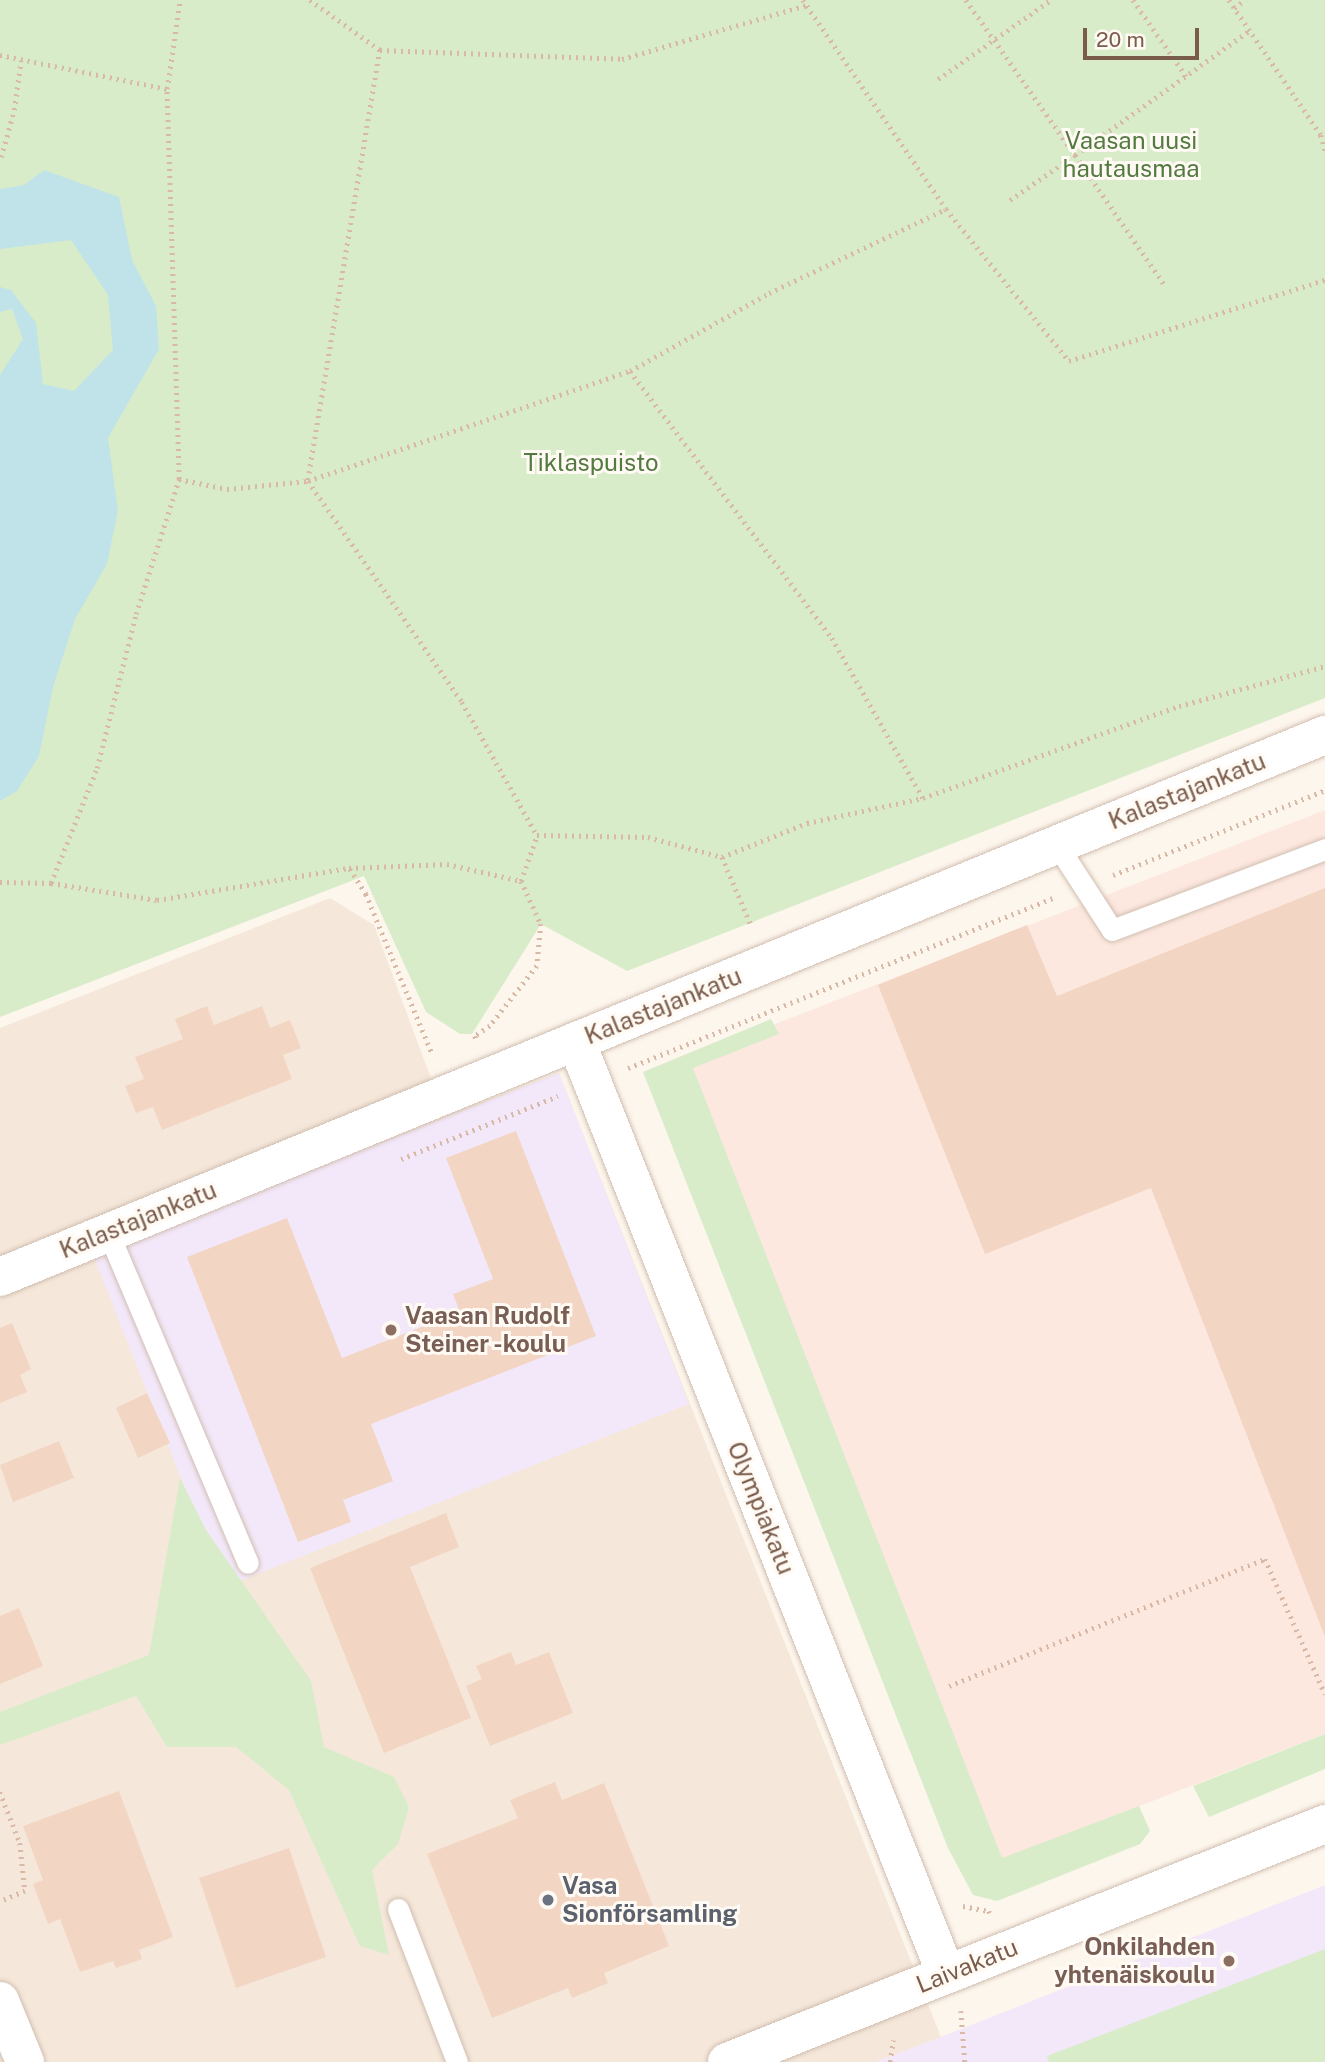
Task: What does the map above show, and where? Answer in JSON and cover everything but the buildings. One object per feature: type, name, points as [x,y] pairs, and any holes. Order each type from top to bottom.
[{"type":"street","name":"Kalastajankatu","points":[[0,1277],[1325,735]]},
{"type":"street","name":"Olympiakatu","points":[[576,1041],[946,1974]]},
{"type":"street","name":"Laivakatu","points":[[727,2062],[1325,1825]]},
{"type":"street","points":[[0,2001],[24,2062]]},
{"type":"lane","points":[[1057,845],[1081,887],[1112,930],[1325,849]]},
{"type":"lane","points":[[108,1232],[248,1563]]},
{"type":"lane","points":[[398,1909],[457,2062]]},
{"type":"path","points":[[51,883],[97,768],[136,614],[179,479],[167,89],[180,0]]},
{"type":"path","points":[[310,0],[380,50],[622,59],[805,2],[946,209],[1069,361],[1325,280]]},
{"type":"path","points":[[966,0],[1164,284]]},
{"type":"path","points":[[939,79],[1051,0]]},
{"type":"path","points":[[1133,0],[1186,76]]},
{"type":"path","points":[[1228,0],[1321,135],[1325,150]]},
{"type":"path","points":[[1234,8],[1244,0]]},
{"type":"path","points":[[1010,200],[1250,30]]},
{"type":"path","points":[[380,50],[308,481],[462,702],[537,835],[521,881],[541,924],[537,966],[489,1026],[475,1036]]},
{"type":"path","points":[[0,55],[167,89]]},
{"type":"path","points":[[1,157],[14,110],[20,60]]},
{"type":"path","points":[[179,479],[227,489],[308,481],[630,371],[769,293],[946,209]]},
{"type":"path","points":[[630,371],[832,638],[923,798]]},
{"type":"path","points":[[537,835],[648,837],[722,857],[807,823],[923,798],[1179,706],[1325,666]]},
{"type":"path","points":[[592,1082],[1325,790]]},
{"type":"path","points":[[722,857],[767,964]]},
{"type":"path","points":[[0,882],[51,883],[157,900],[349,868],[447,864],[521,881]]},
{"type":"path","points":[[349,868],[366,894],[432,1053]]},
{"type":"path","points":[[949,1686],[1265,1559],[1325,1694]]},
{"type":"path","points":[[0,1792],[20,1843],[25,1891],[4,1900]]},
{"type":"path","points":[[955,1901],[970,1910],[989,1911]]},
{"type":"path","points":[[961,2010],[965,2062]]},
{"type":"path","points":[[889,2041],[890,2062]]},
{"type":"shaded area","points":[[1325,810],[1325,1734],[972,1871],[652,1072]]},
{"type":"shaded area","points":[[330,898],[374,925],[445,1116],[559,1073],[941,2037],[876,2062],[0,2062],[0,1028]]},
{"type":"shaded area","name":"Vaasan Rudolf Steiner -koulu","points":[[559,1073],[689,1404],[224,1587],[93,1255]]},
{"type":"shaded area","name":"Onkilahden yhtenäiskoulu","points":[[1325,1885],[1325,2062],[876,2062],[941,2037]]},
{"type":"green space","name":"Tiklaspuisto","points":[[0,0],[1325,0],[1325,698],[627,971],[541,924],[472,1034],[460,1034],[426,1012],[364,876],[0,1017]]},
{"type":"green space","points":[[771,1019],[779,1034],[693,1068],[1002,1858],[1139,1806],[1150,1831],[1140,1844],[997,1901],[973,1895],[948,1848],[643,1072]]},
{"type":"green space","points":[[180,1478],[206,1530],[311,1681],[324,1747],[394,1777],[409,1807],[398,1844],[372,1870],[389,1955],[360,1946],[289,1790],[236,1747],[167,1747],[136,1696],[0,1745],[0,1712],[149,1655]]},
{"type":"green space","points":[[1325,1734],[1325,1769],[1209,1817],[1193,1786]]},
{"type":"green space","points":[[1325,1949],[1325,2062],[1049,2062],[1047,2056]]},
{"type":"water","points":[[44,170],[119,197],[132,260],[156,306],[159,349],[108,438],[118,511],[107,564],[75,619],[53,687],[39,756],[17,791],[0,801],[0,375],[23,339],[12,309],[0,312],[0,287],[11,290],[36,323],[43,384],[74,391],[113,350],[108,295],[71,240],[0,249],[0,189],[24,185]]},
{"type":"place","name":"Vaasan Rudolf Steiner -koulu","points":[[391,1330]]},
{"type":"place","name":"Vasa Sionförsamling","points":[[548,1900]]},
{"type":"place","name":"Onkilahden yhtenäiskoulu","points":[[1229,1961]]},
{"type":"park label","name":"Vaasan uusi hautausmaa","points":[[1131,155]]}]
